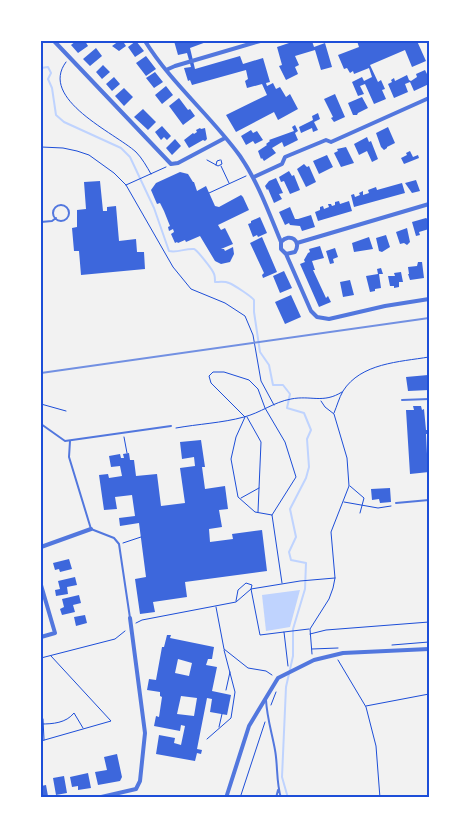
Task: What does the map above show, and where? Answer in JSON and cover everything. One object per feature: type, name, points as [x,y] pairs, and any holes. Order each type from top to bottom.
[{"type":"street","points":[[54,41],[171,164],[178,163],[225,138]]},
{"type":"street","points":[[145,41],[166,70],[225,138],[252,175],[281,242],[281,249],[286,254],[312,311],[317,317],[329,319],[385,306],[429,299]]},
{"type":"street","points":[[166,70],[260,41]]},
{"type":"street","points":[[252,175],[282,164],[285,157],[326,140],[331,142],[429,98]]},
{"type":"street","points":[[297,243],[429,204]]},
{"type":"street","points":[[281,242],[289,237],[296,240],[298,247],[295,252],[286,254]]},
{"type":"street","points":[[41,547],[91,529]]},
{"type":"street","points":[[41,585],[55,633],[41,637]]},
{"type":"street","points":[[97,798],[136,789],[140,781],[145,733],[130,618]]},
{"type":"street","points":[[226,798],[249,726],[278,678],[314,660],[342,653],[429,650]]},
{"type":"lane","points":[[41,222],[52,221],[56,218],[63,220],[68,218],[68,208],[63,205],[56,207],[54,214],[56,218]]},
{"type":"lane","points":[[402,400],[429,398]]},
{"type":"lane","points":[[41,424],[65,441],[170,428]]},
{"type":"lane","points":[[70,441],[70,457],[91,529],[114,538],[119,544],[130,618]]},
{"type":"lane","points":[[396,504],[429,500]]},
{"type":"lane","points":[[266,700],[267,717],[275,750],[278,790],[281,798]]},
{"type":"lane","points":[[276,798],[278,790]]},
{"type":"path","points":[[70,59],[65,63],[60,78],[62,89],[77,109],[98,128],[117,138],[137,153],[151,174]]},
{"type":"path","points":[[41,148],[63,148],[89,155],[114,173],[126,185],[172,267],[191,289],[225,303],[245,316],[252,335],[261,381],[274,405]]},
{"type":"path","points":[[207,160],[221,166]]},
{"type":"path","points":[[216,165],[217,161],[221,160],[221,166],[229,183]]},
{"type":"path","points":[[126,185],[171,164]]},
{"type":"path","points":[[209,193],[229,183],[252,175]]},
{"type":"path","points":[[314,660],[309,634],[310,629],[329,599],[333,588],[335,578],[331,532],[349,486],[346,458],[334,414],[342,392],[349,383],[370,369],[429,357]]},
{"type":"path","points":[[258,513],[260,442],[246,416],[211,382],[209,376],[213,372],[224,372],[250,380],[258,389],[265,408],[285,442],[296,477],[272,515],[282,583]]},
{"type":"path","points":[[170,428],[246,416],[293,398],[316,398],[321,400],[334,397],[342,392]]},
{"type":"path","points":[[321,400],[325,407],[334,414]]},
{"type":"path","points":[[41,404],[66,411]]},
{"type":"path","points":[[246,416],[236,437],[231,459],[238,497],[255,512],[272,515]]},
{"type":"path","points":[[124,437],[127,454]]},
{"type":"path","points":[[349,486],[364,498],[360,513]]},
{"type":"path","points":[[240,499],[260,487]]},
{"type":"path","points":[[344,502],[385,508],[396,504]]},
{"type":"path","points":[[119,544],[141,537]]},
{"type":"path","points":[[41,658],[115,639],[142,620],[236,602],[251,589],[282,583],[335,578]]},
{"type":"path","points":[[236,602],[238,590],[246,583],[252,585],[251,589],[260,635],[310,629]]},
{"type":"path","points":[[206,739],[231,718],[235,692],[216,607]]},
{"type":"path","points":[[309,634],[326,630],[429,622]]},
{"type":"path","points":[[284,632],[288,672]]},
{"type":"path","points":[[224,649],[248,668],[266,671],[278,678]]},
{"type":"path","points":[[335,655],[366,706],[376,746],[380,798]]},
{"type":"path","points":[[43,719],[42,741],[111,721],[51,656]]},
{"type":"path","points":[[226,690],[230,671]]},
{"type":"path","points":[[240,798],[278,689]]},
{"type":"path","points":[[366,706],[429,694]]},
{"type":"path","points":[[71,711],[83,729]]},
{"type":"path","points":[[42,724],[63,721],[74,714]]},
{"type":"path","points":[[219,728],[222,714]]},
{"type":"water","points":[[300,590],[290,627],[266,631],[262,595]]},
{"type":"building","points":[[76,41],[85,41],[88,46],[78,53],[71,45]]},
{"type":"building","points":[[119,41],[126,41],[124,43],[126,46],[119,51],[112,46]]},
{"type":"building","points":[[136,41],[144,51],[135,57],[128,47]]},
{"type":"building","points":[[174,41],[209,41],[190,48],[195,69],[240,56],[243,64],[263,58],[270,82],[266,83],[267,86],[273,83],[276,89],[280,87],[286,97],[290,94],[298,109],[278,120],[274,112],[236,132],[226,115],[267,95],[262,84],[247,88],[245,81],[248,79],[246,70],[192,85],[190,80],[188,81],[184,68],[191,67],[187,53],[178,55]]},
{"type":"building","points":[[295,41],[312,41],[314,47],[325,43],[332,67],[321,70],[315,50],[295,56],[299,65],[295,67],[298,74],[286,80],[279,66],[282,65],[277,47]]},
{"type":"building","points":[[357,41],[417,41],[426,61],[412,67],[405,50],[370,65],[378,82],[381,80],[385,89],[382,90],[386,99],[374,104],[365,84],[360,86],[364,94],[358,96],[352,82],[362,77],[364,81],[372,77],[369,68],[354,74],[353,71],[350,73],[347,68],[344,69],[338,55],[359,47]]},
{"type":"building","points":[[96,48],[102,56],[90,66],[83,59]]},
{"type":"building","points":[[146,56],[156,69],[146,76],[136,63]]},
{"type":"building","points":[[103,65],[110,72],[102,79],[96,72]]},
{"type":"building","points":[[425,70],[427,74],[429,73],[429,84],[414,91],[410,82],[405,84],[408,92],[394,98],[388,84],[392,82],[391,80],[394,78],[395,81],[407,75],[411,81],[417,77],[416,74]]},
{"type":"building","points":[[155,72],[163,82],[154,88],[146,78]]},
{"type":"building","points":[[114,77],[120,84],[112,91],[106,84]]},
{"type":"building","points":[[166,86],[173,95],[162,104],[155,95]]},
{"type":"building","points":[[124,88],[133,97],[124,106],[115,96]]},
{"type":"building","points":[[335,94],[345,117],[334,122],[324,99]]},
{"type":"building","points":[[362,97],[368,108],[357,115],[353,115],[348,103]]},
{"type":"building","points":[[179,98],[195,116],[183,125],[169,106]]},
{"type":"building","points":[[143,109],[156,122],[148,130],[134,117]]},
{"type":"building","points":[[318,113],[320,119],[314,122],[318,130],[313,132],[312,128],[301,133],[299,127],[313,120],[312,116]]},
{"type":"building","points":[[295,125],[298,131],[295,133],[298,140],[284,147],[282,142],[272,148],[276,153],[264,161],[261,159],[258,151],[267,145],[269,140],[294,131],[292,127]]},
{"type":"building","points":[[162,126],[171,136],[167,140],[164,137],[161,140],[155,132]]},
{"type":"building","points":[[388,127],[395,143],[384,150],[376,133]]},
{"type":"building","points":[[200,128],[205,128],[207,139],[189,148],[184,140]]},
{"type":"building","points":[[251,130],[253,133],[257,131],[263,140],[255,144],[253,141],[246,145],[241,136]]},
{"type":"building","points":[[367,137],[369,142],[371,141],[378,159],[372,162],[367,151],[359,155],[354,144]]},
{"type":"building","points":[[175,139],[181,146],[172,155],[166,148]]},
{"type":"building","points":[[346,147],[354,163],[341,167],[334,153],[338,151],[337,149]]},
{"type":"building","points":[[410,151],[413,157],[418,155],[419,158],[404,164],[401,158]]},
{"type":"building","points":[[327,155],[333,167],[319,174],[313,161]]},
{"type":"building","points":[[304,164],[307,167],[309,166],[316,182],[306,187],[297,169]]},
{"type":"building","points":[[289,171],[292,176],[294,175],[300,190],[290,194],[284,181],[281,182],[279,177]]},
{"type":"building","points":[[180,172],[188,174],[194,182],[197,191],[206,186],[215,206],[219,207],[241,195],[243,197],[249,210],[218,225],[221,230],[225,228],[233,244],[221,249],[225,251],[233,247],[234,254],[230,262],[221,264],[215,261],[200,236],[186,242],[185,240],[175,243],[171,234],[174,232],[173,229],[169,231],[168,227],[170,226],[164,211],[160,203],[157,204],[151,190],[156,183]]},
{"type":"building","points":[[276,178],[283,193],[279,194],[282,199],[274,203],[265,186],[269,181]]},
{"type":"building","points":[[416,180],[420,191],[412,193],[405,183]]},
{"type":"building","points":[[100,181],[103,211],[107,211],[107,207],[116,206],[119,241],[136,239],[137,252],[144,252],[145,269],[81,275],[79,251],[74,251],[72,228],[77,227],[77,210],[86,209],[84,182]]},
{"type":"building","points":[[402,183],[405,193],[354,207],[351,195],[354,194],[355,197],[363,191],[363,195],[369,193],[368,190],[376,187],[377,190]]},
{"type":"building","points":[[339,201],[340,204],[349,201],[352,211],[318,221],[315,212],[320,210],[320,207],[323,206],[324,209],[329,207],[328,204],[332,206],[335,205],[335,202]]},
{"type":"building","points":[[290,207],[295,219],[311,215],[315,227],[302,231],[300,226],[290,225],[289,223],[285,225],[279,212]]},
{"type":"building","points":[[260,217],[267,233],[253,237],[248,224]]},
{"type":"building","points":[[426,218],[429,220],[429,229],[419,232],[420,235],[416,236],[412,222]]},
{"type":"building","points":[[407,228],[410,242],[407,245],[404,243],[400,244],[396,232]]},
{"type":"building","points":[[386,235],[390,247],[382,252],[379,251],[376,238]]},
{"type":"building","points":[[262,237],[277,272],[263,278],[262,275],[264,273],[250,243]]},
{"type":"building","points":[[369,237],[373,249],[354,252],[352,243]]},
{"type":"building","points":[[320,246],[324,258],[312,261],[315,270],[313,270],[326,298],[328,296],[331,302],[319,307],[300,264],[305,262],[304,260],[310,252],[309,249]]},
{"type":"building","points":[[335,248],[338,257],[333,259],[334,263],[330,264],[326,251]]},
{"type":"building","points":[[418,262],[422,262],[424,278],[410,280],[408,267],[417,266]]},
{"type":"building","points":[[381,268],[383,274],[379,274],[381,288],[370,292],[366,276],[378,274],[377,269]]},
{"type":"building","points":[[284,271],[292,288],[280,293],[273,276]]},
{"type":"building","points":[[401,272],[403,282],[399,282],[399,287],[394,288],[394,286],[390,286],[388,276],[395,276],[394,273]]},
{"type":"building","points":[[350,280],[354,295],[343,297],[340,282]]},
{"type":"building","points":[[291,295],[301,317],[285,324],[275,302]]},
{"type":"building","points":[[428,375],[429,390],[408,391],[406,377]]},
{"type":"building","points":[[413,406],[421,406],[422,410],[424,409],[426,430],[429,430],[429,434],[426,434],[429,472],[410,474],[406,410],[414,410]]},
{"type":"building","points":[[201,440],[205,467],[202,467],[205,489],[225,486],[228,509],[219,510],[222,527],[209,529],[210,542],[233,539],[232,534],[262,530],[267,571],[185,582],[187,597],[153,602],[155,612],[140,614],[135,579],[146,577],[139,523],[120,526],[119,518],[135,516],[132,495],[115,497],[117,509],[104,510],[99,475],[108,474],[109,478],[122,476],[120,466],[111,467],[109,456],[120,454],[121,458],[124,458],[123,454],[129,453],[130,460],[134,460],[136,476],[157,474],[161,506],[185,503],[180,468],[195,466],[194,457],[182,459],[180,442]]},
{"type":"building","points":[[390,488],[391,502],[380,503],[379,499],[372,500],[371,489]]},
{"type":"building","points":[[69,559],[72,569],[60,572],[59,569],[55,570],[53,563]]},
{"type":"building","points":[[75,577],[77,585],[67,587],[68,594],[56,596],[55,590],[60,589],[58,581]]},
{"type":"building","points":[[79,595],[81,603],[73,605],[75,612],[62,615],[60,609],[64,607],[62,599]]},
{"type":"building","points":[[85,615],[87,623],[76,626],[74,617]]},
{"type":"building","points":[[167,635],[171,635],[170,638],[214,647],[212,659],[208,659],[206,665],[217,667],[212,691],[231,695],[227,715],[210,712],[212,699],[207,698],[197,749],[202,750],[201,754],[197,753],[195,761],[156,754],[159,735],[175,738],[174,743],[181,745],[185,726],[181,725],[180,731],[154,726],[156,716],[159,717],[162,697],[160,692],[147,690],[149,679],[156,680],[162,647],[164,647]],"holes":[[[178,659],[192,663],[189,676],[175,673]],[[181,696],[197,698],[194,716],[177,714]]]},
{"type":"building","points":[[117,754],[122,777],[120,781],[98,785],[95,772],[107,770],[104,757]]},
{"type":"building","points":[[88,773],[91,788],[78,790],[78,786],[72,787],[70,777]]},
{"type":"building","points":[[64,776],[67,793],[56,795],[53,778]]},
{"type":"building","points":[[46,785],[48,796],[41,797],[41,786]]},
{"type":"waterway","points":[[41,68],[48,67],[51,73],[48,79],[52,88],[56,115],[64,122],[121,148],[130,157],[154,208],[169,251],[194,249],[213,272],[215,282],[229,283],[254,300],[260,352],[269,365],[273,385],[283,385],[290,394],[287,408],[304,413],[311,430],[307,439],[309,467],[306,478],[290,509],[296,537],[289,552],[291,560],[306,563],[305,589],[293,629],[293,656],[286,687],[282,777],[288,798]]},
{"type":"railway","points":[[41,373],[429,318]]}]
